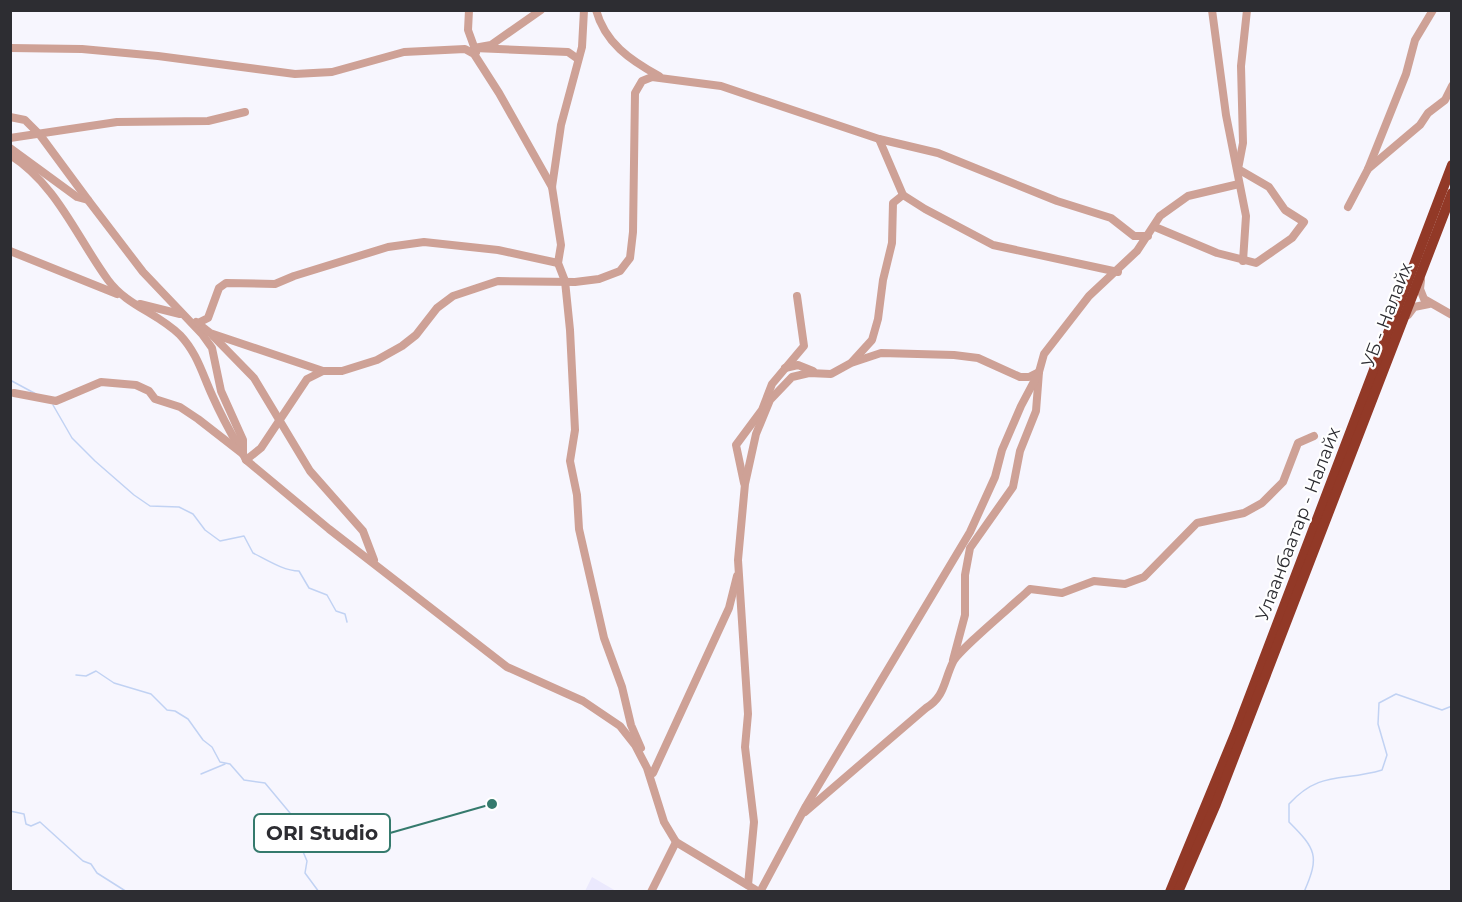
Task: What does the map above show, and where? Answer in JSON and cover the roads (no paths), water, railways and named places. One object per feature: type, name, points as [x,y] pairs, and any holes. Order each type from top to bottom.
[{"type":"highway","name":"Улаанбаатар - Налайх","points":[[1170,891],[1236,732],[1452,165]]},
{"type":"highway","name":"УБ - Налайх","points":[[1354,448],[1452,193]]},
{"type":"highway","name":"Улаанбаатар - Налайх","points":[[1178,891],[1216,804],[1354,448]]},
{"type":"street","points":[[469,10],[468,30],[479,62]]},
{"type":"street","points":[[474,48],[492,45],[541,10]]},
{"type":"street","points":[[584,10],[582,47],[561,125],[552,188],[561,244],[558,263],[565,281],[570,330],[575,430],[570,461],[578,495],[579,529],[610,658],[622,687],[634,734],[653,773]]},
{"type":"street","points":[[596,10],[606,36],[630,58],[660,77]]},
{"type":"street","points":[[1212,10],[1226,115],[1246,216],[1243,261]]},
{"type":"street","points":[[1238,169],[1243,143],[1241,66],[1247,10]]},
{"type":"street","points":[[1348,207],[1368,169],[1406,74],[1414,40],[1434,10]]},
{"type":"street","points":[[10,48],[82,49],[158,56],[295,74],[332,72],[404,52],[465,49],[474,54],[552,188]]},
{"type":"street","points":[[474,48],[568,52],[578,59]]},
{"type":"street","points":[[210,333],[323,370],[342,371],[377,360],[402,346],[416,335],[437,308],[471,289],[498,281],[599,279],[620,271],[630,258],[635,169],[635,93],[642,81],[660,77],[721,86],[879,139],[938,153],[1057,201],[1111,218],[1134,236],[1148,236]]},
{"type":"street","points":[[1368,169],[1448,101],[1452,86]]},
{"type":"street","points":[[10,138],[117,122],[208,121],[245,112]]},
{"type":"street","points":[[10,117],[25,120],[40,135],[143,272],[212,348],[221,391],[243,440],[245,457]]},
{"type":"street","points":[[879,139],[903,195],[993,245],[1118,272]]},
{"type":"street","points":[[10,148],[77,197],[88,200]]},
{"type":"street","points":[[10,154],[34,173],[53,195],[108,280],[121,296],[165,322],[197,355],[212,394],[245,457]]},
{"type":"street","points":[[1155,227],[1243,261],[1256,263],[1268,258],[1292,238],[1304,222],[1286,210],[1269,187],[1238,169]]},
{"type":"street","points":[[803,814],[926,708],[936,702],[948,682],[965,615],[965,575],[970,548],[1013,487],[1020,451],[1036,411],[1039,372],[1044,354],[1089,296],[1118,272],[1148,236],[1155,227],[1157,218],[1188,196],[1239,184]]},
{"type":"street","points":[[851,363],[872,340],[892,243],[893,203],[903,195]]},
{"type":"street","points":[[198,323],[208,318],[219,288],[226,283],[275,284],[388,247],[424,242],[462,244],[558,263]]},
{"type":"street","points":[[10,251],[142,305],[184,315],[210,333],[254,378],[281,419],[310,471],[363,531],[374,562]]},
{"type":"street","points":[[1420,274],[1421,296],[1429,304],[1452,315]]},
{"type":"street","points":[[745,484],[736,445],[762,410],[772,384],[804,346],[796,296]]},
{"type":"street","points":[[1402,321],[1414,307],[1429,304]]},
{"type":"street","points":[[770,400],[792,377],[818,373],[831,374],[851,363],[881,353],[978,358],[1020,377],[1029,377],[1039,372]]},
{"type":"street","points":[[785,368],[798,365],[818,373]]},
{"type":"street","points":[[748,885],[754,822],[745,747],[747,699],[738,571],[745,484],[756,434],[785,368]]},
{"type":"street","points":[[245,457],[261,448],[281,419],[296,391],[307,379],[323,370]]},
{"type":"street","points":[[14,393],[56,401],[100,382],[136,385],[149,391],[155,399],[180,407],[198,418],[507,667],[583,701],[620,726],[635,745],[653,786],[664,822],[676,842],[759,891],[903,641],[970,532],[995,477],[1016,417],[1039,372]]},
{"type":"street","points":[[953,660],[1030,589],[1062,593],[1094,581],[1125,584],[1144,576],[1197,523],[1244,513],[1262,503],[1283,482],[1298,442],[1314,436]]},
{"type":"street","points":[[653,786],[653,773],[729,608],[738,571]]},
{"type":"street","points":[[651,891],[676,842]]},
{"type":"waterway","points":[[10,380],[36,394]]},
{"type":"waterway","points":[[53,405],[72,438],[134,495],[150,506],[179,507],[193,514],[205,530],[220,541],[244,536],[253,553],[282,567],[299,571],[309,588],[327,595],[336,611],[345,614],[347,622]]},
{"type":"waterway","points":[[76,675],[86,676],[96,671],[114,683],[151,694],[167,710],[175,711],[188,719],[203,740],[212,747],[220,762],[230,764],[244,780],[265,783],[295,819],[301,847],[307,861],[305,873],[319,892]]},
{"type":"waterway","points":[[1304,892],[1312,870],[1313,854],[1305,839],[1289,822],[1289,804],[1300,793],[1322,781],[1382,770],[1387,755],[1378,724],[1379,703],[1396,694],[1442,710],[1452,706]]},
{"type":"waterway","points":[[201,774],[225,764]]},
{"type":"waterway","points":[[10,811],[24,814],[26,824],[31,826],[40,822],[83,861],[91,864],[97,873],[127,892]]},
{"type":"place","name":"ORI Studio","points":[[492,804]]}]
